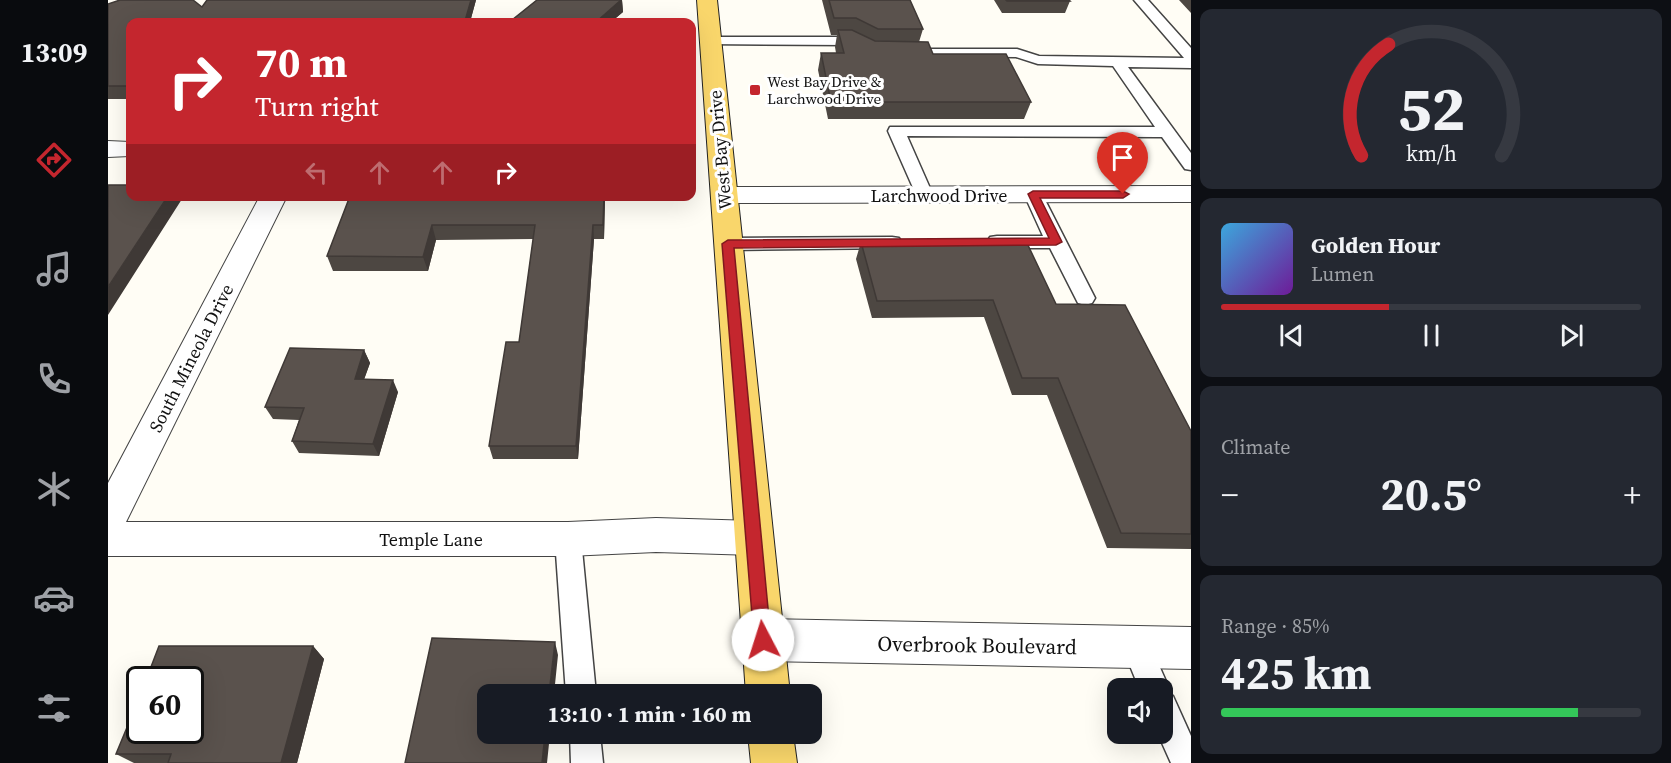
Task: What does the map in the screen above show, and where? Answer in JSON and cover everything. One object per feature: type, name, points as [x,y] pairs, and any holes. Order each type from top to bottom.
[{"type":"main road","name":"West Bay Drive","points":[[707,0],[767,684]]},
{"type":"main road","points":[[772,744],[774,763]]},
{"type":"street","points":[[108,149],[126,149]]},
{"type":"street","name":"Larchwood Drive","points":[[724,195],[1191,194]]},
{"type":"street","name":"South Mineola Drive","points":[[108,520],[271,201]]},
{"type":"street","name":"Temple Lane","points":[[108,539],[568,539],[656,535],[754,538]]},
{"type":"street","name":"Overbrook Boulevard","points":[[763,640],[886,645],[1191,648]]},
{"type":"lane","points":[[1141,0],[1191,57]]},
{"type":"lane","points":[[710,41],[852,41],[871,52],[1017,54],[1038,60],[1191,63]]},
{"type":"lane","points":[[1117,62],[1191,165]]},
{"type":"lane","points":[[924,195],[896,131],[1167,132]]},
{"type":"lane","points":[[1033,194],[1085,298]]},
{"type":"lane","points":[[728,244],[905,242]]},
{"type":"lane","points":[[975,242],[1056,242]]},
{"type":"lane","points":[[568,539],[580,684]]},
{"type":"lane","points":[[1136,646],[1150,678]]},
{"type":"lane","points":[[1173,733],[1186,763]]},
{"type":"lane","points":[[586,744],[587,763]]},
{"type":"building","points":[[120,0],[193,0],[202,7],[207,0],[471,0],[466,18],[126,18],[126,86],[108,86],[108,4]]},
{"type":"building","points":[[537,0],[621,0],[601,18],[514,18]]},
{"type":"building","points":[[829,0],[910,0],[923,29],[878,29],[856,18],[834,18]]},
{"type":"building","points":[[1069,0],[1070,1],[1007,1]]},
{"type":"building","points":[[838,30],[852,30],[875,41],[928,42],[933,54],[1006,54],[1031,102],[831,102],[821,53],[844,53]]},
{"type":"building","points":[[108,185],[126,185],[126,201],[165,201],[108,287]]},
{"type":"building","points":[[348,201],[604,201],[603,225],[593,225],[576,446],[489,446],[506,342],[519,342],[535,225],[432,225],[423,257],[327,256]]},
{"type":"building","points":[[1026,241],[1056,304],[1125,305],[1191,431],[1191,534],[1121,533],[1058,378],[1022,378],[993,300],[877,301],[861,242]]},
{"type":"building","points":[[290,348],[364,350],[355,379],[393,380],[373,444],[292,441],[304,408],[265,407]]},
{"type":"building","points":[[432,638],[555,642],[550,684],[477,684],[477,744],[544,744],[542,763],[405,763]]},
{"type":"building","points":[[159,646],[313,646],[281,763],[168,763],[171,754],[116,754],[126,730],[126,744],[204,744],[204,666],[151,666]]},
{"type":"place","name":"West Bay Drive & Larchwood Drive","points":[[755,90]]},
{"type":"route","points":[[763,640],[728,244],[1056,242],[1033,194],[1123,194]]}]
